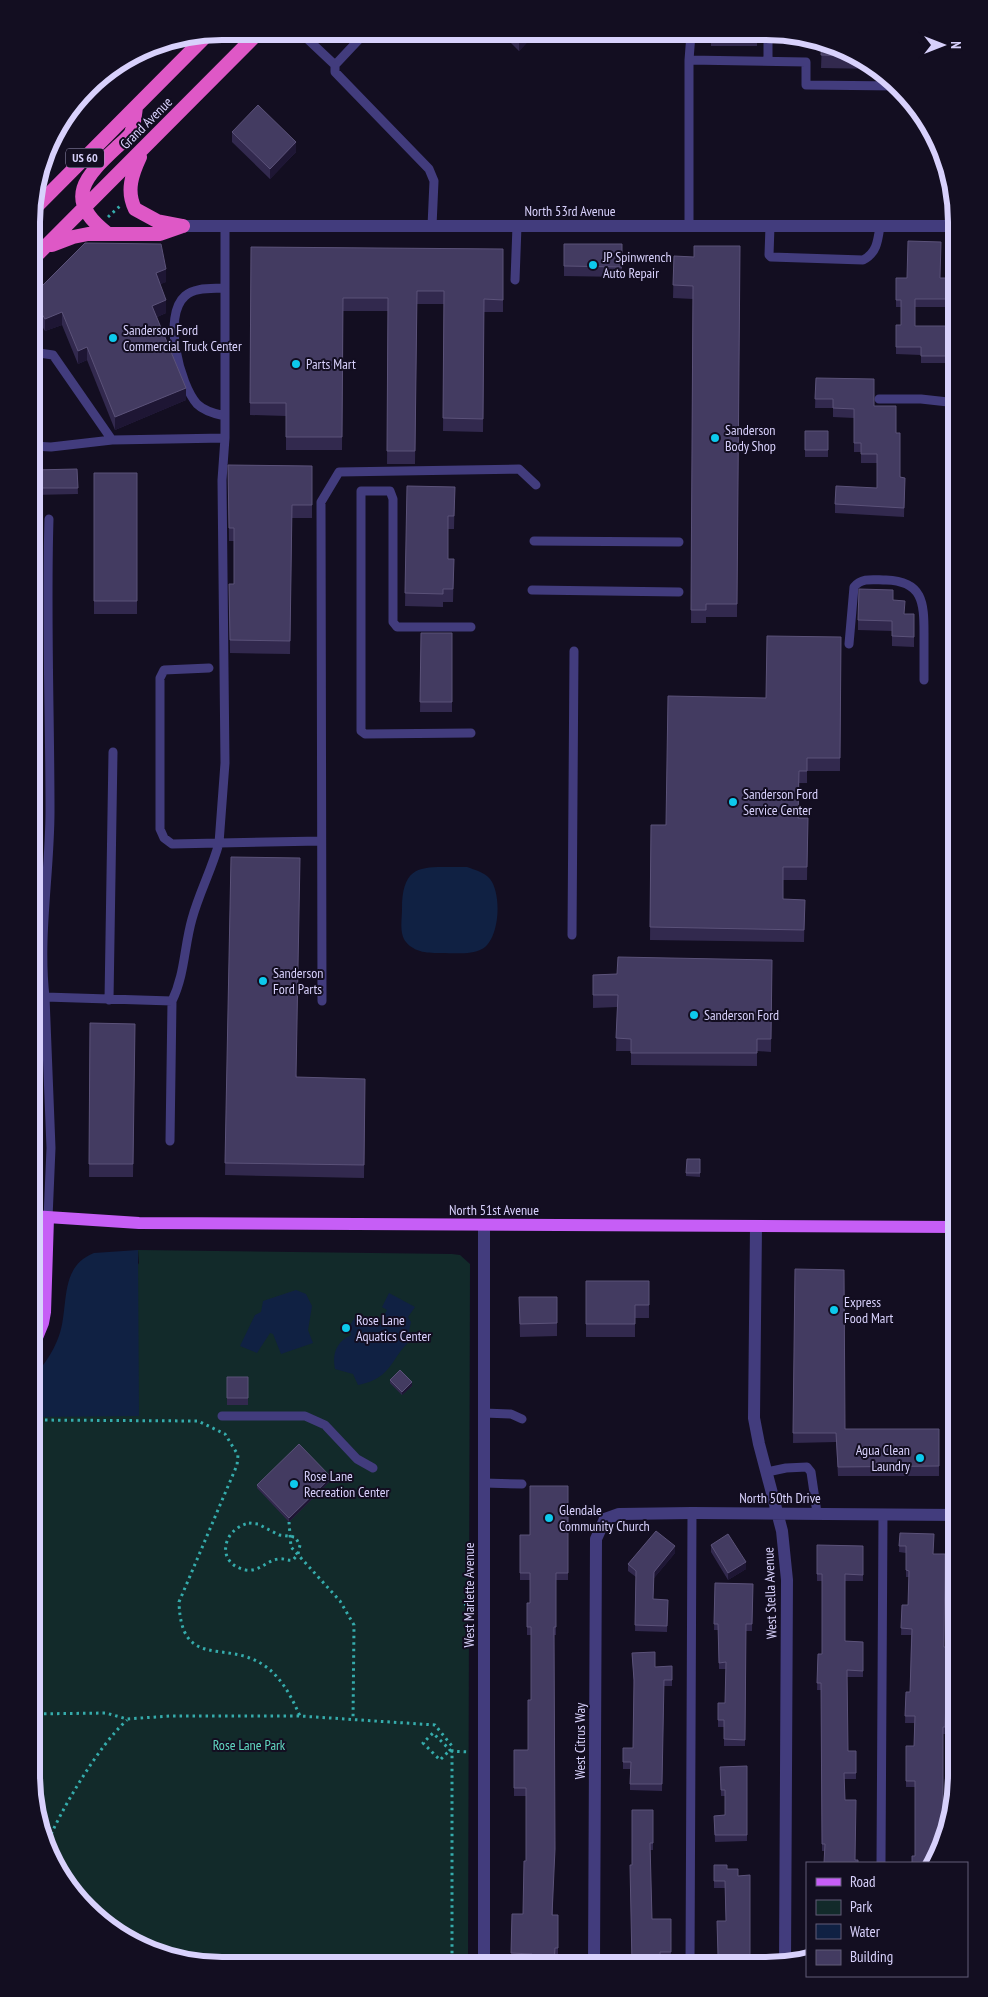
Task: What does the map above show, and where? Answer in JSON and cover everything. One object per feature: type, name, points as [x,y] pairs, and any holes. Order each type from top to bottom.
[{"type":"highway","name":"Grand Avenue","points":[[40,253],[252,40]]},
{"type":"highway","name":"Grand Avenue","points":[[41,202],[200,42]]},
{"type":"highway","points":[[107,233],[90,218],[85,207],[83,196],[86,178],[131,133],[136,106]]},
{"type":"highway","points":[[144,148],[130,184],[131,200],[135,209],[157,221],[183,226]]},
{"type":"highway","points":[[40,254],[52,245],[73,237],[107,233],[160,234],[183,226]]},
{"type":"main road","name":"North 51st Avenue","points":[[40,1217],[139,1223],[948,1227]]},
{"type":"main road","points":[[40,1331],[45,1312],[48,1218]]},
{"type":"street","name":"North 53rd Avenue","points":[[183,226],[948,226]]},
{"type":"street","name":"West Marlette Avenue","points":[[484,1226],[484,1957]]},
{"type":"street","name":"West Stella Avenue","points":[[756,1226],[754,1418],[758,1444],[782,1531],[787,1580],[784,1956]]},
{"type":"street","name":"North 50th Drive","points":[[605,1518],[619,1514],[692,1513],[948,1515]]},
{"type":"street","name":"West Citrus Way","points":[[594,1957],[596,1539],[605,1518]]},
{"type":"lane","points":[[309,40],[335,64]]},
{"type":"lane","points":[[358,40],[335,64],[335,72],[429,169],[434,181],[432,226]]},
{"type":"lane","points":[[689,226],[691,40]]},
{"type":"lane","points":[[768,40],[768,61]]},
{"type":"lane","points":[[689,60],[806,62],[806,85],[887,86]]},
{"type":"lane","points":[[170,1141],[172,1002],[180,984],[191,922],[201,889],[213,864],[219,842],[225,763],[222,480],[225,438],[225,226]]},
{"type":"lane","points":[[515,280],[517,226]]},
{"type":"lane","points":[[770,226],[769,257],[781,259],[863,260],[871,256],[876,246],[880,226]]},
{"type":"lane","points":[[225,288],[199,289],[184,296],[175,312],[173,328],[178,356],[188,392],[198,405],[212,413],[225,416]]},
{"type":"lane","points":[[40,354],[53,355],[112,440]]},
{"type":"lane","points":[[879,399],[948,403]]},
{"type":"lane","points":[[40,446],[51,447],[112,440],[225,438]]},
{"type":"lane","points":[[322,1001],[321,502],[339,472],[519,469],[536,485]]},
{"type":"lane","points":[[471,734],[365,734],[361,731],[361,490],[390,490],[394,499],[393,622],[397,627],[472,627]]},
{"type":"lane","points":[[48,1218],[51,1148],[46,997],[42,967],[50,813],[46,601],[49,518]]},
{"type":"lane","points":[[534,541],[679,542]]},
{"type":"lane","points":[[848,644],[854,587],[858,582],[867,579],[896,580],[912,587],[920,595],[924,608],[924,680]]},
{"type":"lane","points":[[532,590],[679,592]]},
{"type":"lane","points":[[572,934],[574,651]]},
{"type":"lane","points":[[209,668],[171,668],[164,670],[160,678],[160,829],[164,838],[172,844],[321,841]]},
{"type":"lane","points":[[108,1000],[113,752]]},
{"type":"lane","points":[[40,990],[46,997],[172,1002]]},
{"type":"lane","points":[[40,1003],[46,997]]},
{"type":"lane","points":[[484,1413],[512,1414],[522,1419]]},
{"type":"lane","points":[[222,1416],[305,1416],[325,1425],[357,1459],[373,1468]]},
{"type":"lane","points":[[767,1472],[786,1468],[807,1467],[811,1472],[817,1513]]},
{"type":"lane","points":[[484,1483],[522,1484]]},
{"type":"lane","points":[[690,1957],[692,1513]]},
{"type":"lane","points":[[881,1862],[882,1514]]},
{"type":"path","points":[[106,219],[123,204]]},
{"type":"path","points":[[40,1420],[198,1421],[225,1434],[238,1455],[237,1465],[179,1602],[182,1625],[188,1639],[199,1648],[249,1658],[262,1664],[291,1694],[300,1716]]},
{"type":"path","points":[[289,1522],[292,1548],[340,1601],[354,1625],[354,1720]]},
{"type":"path","points":[[249,1523],[258,1524],[279,1535],[292,1536],[300,1544],[298,1554],[293,1560],[278,1559],[254,1570],[244,1570],[235,1565],[229,1560],[226,1552],[229,1535],[235,1528],[249,1523]]},
{"type":"path","points":[[40,1714],[106,1714],[127,1719],[170,1716],[300,1716],[434,1725],[452,1746],[448,1752],[440,1760],[423,1743],[433,1733],[450,1750],[448,1752],[452,1957]]},
{"type":"path","points":[[50,1835],[96,1758],[117,1729],[127,1719]]},
{"type":"path","points":[[448,1752],[469,1752]]},
{"type":"green space","name":"Rose Lane Park","points":[[138,1250],[452,1254],[460,1255],[470,1264],[468,1957],[210,1957],[186,1954],[141,1938],[111,1919],[85,1895],[59,1856],[46,1822],[40,1787],[40,1411],[139,1263]]},
{"type":"water","points":[[467,867],[479,871],[488,877],[494,886],[497,905],[496,926],[488,944],[478,951],[462,953],[427,952],[410,946],[402,935],[401,926],[403,893],[407,881],[412,874],[429,868]]},
{"type":"water","points":[[138,1250],[139,1416],[40,1417],[40,1370],[54,1348],[61,1329],[69,1280],[74,1269],[82,1260],[94,1253]]},
{"type":"water","points":[[296,1290],[306,1294],[312,1306],[308,1330],[313,1343],[281,1354],[273,1334],[270,1333],[257,1353],[240,1346],[255,1315],[261,1312],[263,1301]]},
{"type":"water","points":[[389,1293],[415,1307],[408,1317],[411,1322],[409,1331],[414,1338],[400,1352],[386,1372],[370,1382],[358,1385],[353,1374],[335,1369],[334,1358],[336,1349],[342,1341],[351,1335],[349,1327],[355,1317],[368,1317],[375,1325],[384,1323],[383,1317],[387,1310],[382,1307]]},
{"type":"building","points":[[821,49],[839,55],[821,55]]},
{"type":"building","points":[[258,105],[296,142],[270,169],[232,132]]},
{"type":"building","points":[[908,241],[941,242],[940,278],[947,278],[948,299],[915,299],[915,326],[947,326],[946,356],[921,356],[921,347],[896,347],[896,325],[901,325],[901,300],[896,300],[896,278],[907,278]]},
{"type":"building","name":"Sanderson Ford Commercial Truck Center","points":[[85,243],[161,244],[166,269],[156,273],[166,300],[152,306],[186,388],[115,417],[87,347],[78,351],[62,312],[45,319],[40,311],[40,288]]},
{"type":"building","points":[[564,244],[622,244],[622,267],[564,266]]},
{"type":"building","name":"Sanderson Body Shop","points":[[694,246],[740,246],[737,604],[706,604],[706,610],[691,610],[693,286],[673,285],[674,256],[694,257]]},
{"type":"building","name":"Parts Mart","points":[[251,247],[503,249],[503,300],[484,299],[483,419],[443,418],[444,291],[417,291],[415,451],[387,451],[388,298],[343,298],[342,437],[286,437],[286,403],[250,403]]},
{"type":"building","points":[[816,378],[874,379],[874,406],[896,406],[896,433],[900,433],[900,477],[905,478],[904,508],[835,504],[836,486],[877,488],[877,454],[861,454],[861,443],[854,443],[854,409],[833,408],[833,399],[815,399]]},
{"type":"building","points":[[805,431],[828,431],[828,450],[805,450]]},
{"type":"building","points":[[228,465],[312,466],[312,505],[292,505],[290,641],[230,640],[229,584],[234,584],[234,528],[229,528]]},
{"type":"building","points":[[77,469],[78,488],[40,488],[40,470]]},
{"type":"building","points":[[94,473],[137,473],[137,601],[94,601]]},
{"type":"building","points":[[407,486],[455,487],[454,516],[448,516],[448,559],[454,559],[453,589],[443,589],[443,594],[405,593]]},
{"type":"building","points":[[859,589],[893,590],[893,600],[905,601],[904,614],[914,614],[914,637],[892,636],[892,621],[858,620]]},
{"type":"building","points":[[421,633],[452,633],[452,702],[420,702]]},
{"type":"building","name":"Sanderson Ford Service Center","points":[[767,636],[841,637],[840,758],[807,758],[807,771],[799,771],[798,818],[808,818],[807,867],[783,867],[783,899],[805,900],[804,930],[650,927],[651,825],[666,825],[668,696],[766,698]]},
{"type":"building","name":"Sanderson Ford Parts","points":[[231,857],[300,858],[296,1077],[365,1079],[364,1165],[225,1163]]},
{"type":"building","name":"Sanderson Ford","points":[[618,957],[772,960],[771,1039],[757,1039],[757,1053],[631,1053],[631,1039],[616,1038],[618,995],[593,995],[593,975],[617,974]]},
{"type":"building","points":[[90,1023],[135,1024],[133,1164],[89,1164]]},
{"type":"building","points":[[687,1159],[700,1159],[700,1173],[686,1173]]},
{"type":"building","points":[[795,1269],[844,1270],[845,1429],[939,1429],[939,1466],[838,1467],[836,1433],[793,1433]]},
{"type":"building","points":[[586,1281],[649,1281],[649,1305],[635,1305],[635,1324],[586,1324]]},
{"type":"building","points":[[519,1297],[557,1297],[557,1323],[520,1324]]},
{"type":"building","points":[[400,1370],[412,1382],[402,1392],[390,1380]]},
{"type":"building","points":[[227,1377],[248,1377],[248,1398],[227,1398]]},
{"type":"building","name":"Rose Lane Recreation Center","points":[[299,1444],[331,1477],[289,1518],[257,1485]]},
{"type":"building","points":[[530,1486],[568,1486],[568,1573],[556,1573],[556,1627],[554,1627],[555,1849],[552,1915],[558,1915],[558,1948],[555,1948],[554,1957],[532,1957],[532,1954],[511,1953],[512,1914],[523,1914],[524,1861],[526,1861],[526,1788],[514,1788],[514,1750],[528,1750],[528,1700],[531,1700],[531,1627],[527,1627],[527,1603],[530,1603],[530,1573],[520,1573],[520,1535],[530,1535]]},
{"type":"building","points":[[656,1531],[675,1546],[654,1572],[653,1599],[668,1600],[667,1626],[635,1625],[636,1571],[628,1564]]},
{"type":"building","points":[[900,1533],[934,1534],[933,1554],[945,1554],[944,1647],[948,1647],[948,1671],[945,1727],[943,1727],[943,1818],[926,1862],[912,1862],[912,1856],[915,1856],[915,1781],[906,1781],[906,1746],[914,1746],[915,1716],[905,1716],[906,1692],[910,1692],[912,1629],[901,1628],[902,1605],[908,1605],[909,1571],[906,1570],[906,1546],[899,1546]]},
{"type":"building","points":[[728,1534],[746,1562],[728,1573],[711,1545]]},
{"type":"building","points":[[817,1545],[863,1546],[863,1575],[845,1574],[845,1641],[863,1642],[863,1671],[847,1670],[848,1751],[856,1751],[856,1773],[844,1773],[845,1800],[856,1800],[855,1860],[858,1860],[858,1862],[824,1862],[825,1844],[822,1844],[821,1683],[817,1683],[818,1654],[822,1654],[822,1574],[817,1574]]},
{"type":"building","points":[[715,1583],[753,1584],[752,1624],[746,1624],[745,1740],[724,1739],[724,1720],[718,1720],[718,1703],[725,1703],[726,1662],[719,1663],[718,1624],[714,1624]]},
{"type":"building","points":[[655,1652],[655,1667],[672,1666],[672,1680],[664,1680],[662,1784],[630,1784],[631,1762],[623,1762],[623,1748],[633,1748],[634,1680],[632,1653]]},
{"type":"building","points":[[747,1766],[747,1835],[715,1835],[714,1816],[725,1815],[725,1790],[721,1790],[720,1767]]},
{"type":"building","points":[[632,1810],[653,1810],[653,1843],[650,1843],[652,1919],[671,1919],[671,1952],[660,1952],[660,1957],[632,1957],[630,1865],[632,1865]]},
{"type":"building","points":[[714,1865],[727,1865],[727,1869],[738,1869],[738,1876],[750,1875],[750,1955],[747,1955],[747,1957],[724,1957],[724,1955],[718,1955],[717,1921],[726,1921],[725,1881],[714,1881]]},
{"type":"place","name":"JP Spinwrench Auto Repair","points":[[593,265]]},
{"type":"place","name":"Sanderson Ford Commercial Truck Center","points":[[113,338]]},
{"type":"place","name":"Parts Mart","points":[[296,364]]},
{"type":"place","name":"Sanderson Body Shop","points":[[715,438]]},
{"type":"place","name":"Sanderson Ford Service Center","points":[[733,802]]},
{"type":"place","name":"Sanderson Ford Parts","points":[[263,981]]},
{"type":"place","name":"Sanderson Ford","points":[[694,1015]]},
{"type":"place","name":"Express Food Mart","points":[[834,1310]]},
{"type":"place","name":"Rose Lane Aquatics Center","points":[[346,1328]]},
{"type":"place","name":"Agua Clean Laundry","points":[[920,1458]]},
{"type":"place","name":"Rose Lane Recreation Center","points":[[294,1484]]},
{"type":"place","name":"Glendale Community Church","points":[[549,1518]]}]
